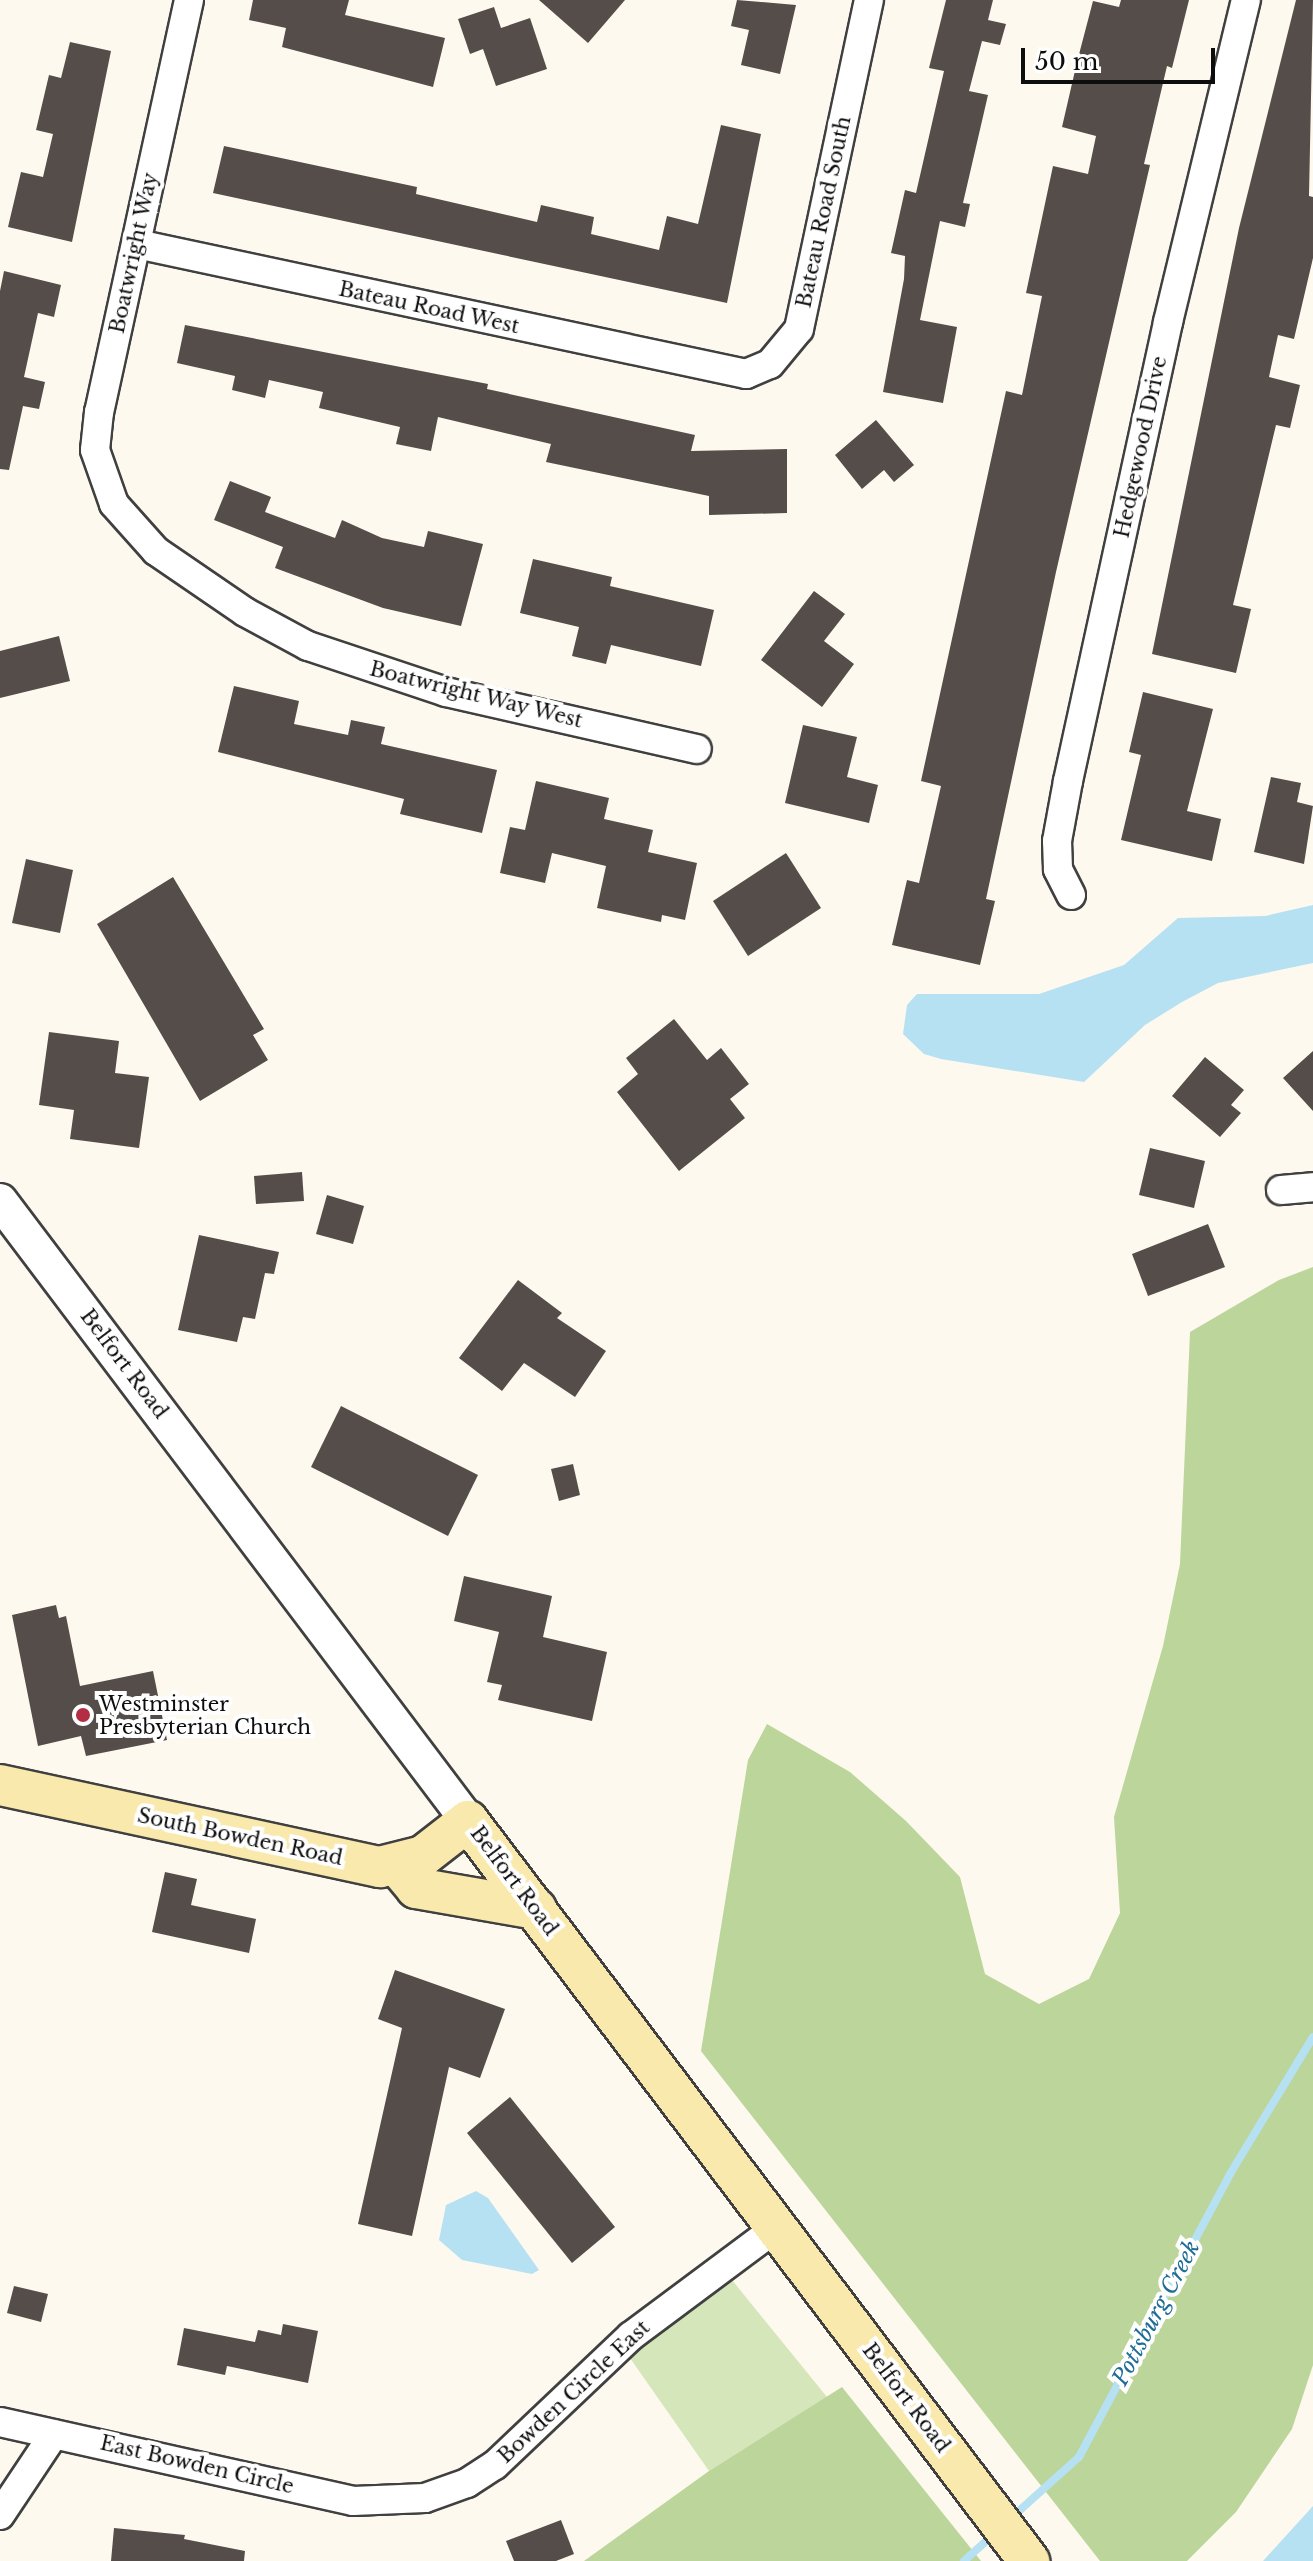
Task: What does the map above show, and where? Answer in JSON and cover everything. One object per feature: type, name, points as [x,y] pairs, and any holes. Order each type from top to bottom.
[{"type":"main road","name":"South Bowden Road","points":[[0,1785],[380,1867],[423,1856],[468,1821]]},
{"type":"main road","name":"Belfort Road","points":[[468,1821],[1029,2561]]},
{"type":"main road","points":[[397,1865],[416,1888],[536,1909]]},
{"type":"street","name":"Boatwright Way","points":[[114,504],[95,450],[99,412],[189,0]]},
{"type":"street","name":"Bateau Road South","points":[[722,371],[746,374],[770,364],[799,329],[869,0]]},
{"type":"street","name":"Hedgewood Drive","points":[[1071,895],[1058,869],[1057,841],[1068,781],[1168,322],[1246,0]]},
{"type":"street","name":"Bateau Road West","points":[[137,244],[722,371]]},
{"type":"street","name":"Boatwright Way West","points":[[114,504],[156,551],[245,612],[308,646],[446,692],[697,749]]},
{"type":"street","points":[[1281,1190],[1313,1187]]},
{"type":"street","name":"Belfort Road","points":[[0,1201],[468,1821]]},
{"type":"street","name":"Bowden Circle East","points":[[396,2501],[467,2483],[495,2465],[631,2336],[777,2227]]},
{"type":"street","name":"East Bowden Circle","points":[[0,2422],[353,2501],[396,2501]]},
{"type":"street","points":[[0,2515],[54,2434]]},
{"type":"green space","points":[[1313,1267],[1313,2365],[1292,2429],[1236,2512],[1187,2561],[1100,2561],[701,2051],[748,1760],[767,1724],[850,1772],[906,1821],[960,1877],[985,1974],[1039,2004],[1089,1979],[1120,1913],[1114,1817],[1163,1646],[1180,1564],[1190,1332],[1279,1280]]},
{"type":"green space","points":[[732,2280],[827,2397],[709,2471],[630,2358],[638,2345]]},
{"type":"green space","points":[[842,2387],[981,2561],[584,2561],[709,2471]]},
{"type":"water","points":[[1313,905],[1313,963],[1218,983],[1145,1025],[1084,1082],[941,1059],[924,1054],[903,1034],[907,1005],[917,994],[1039,994],[1124,965],[1178,918],[1265,916]]},
{"type":"water","points":[[476,2191],[488,2198],[539,2270],[532,2274],[462,2260],[439,2240],[446,2205]]},
{"type":"water","points":[[1313,2506],[1313,2561],[1263,2561]]},
{"type":"building","points":[[253,0],[349,0],[345,15],[445,38],[433,87],[282,47],[286,28],[249,20]]},
{"type":"building","points":[[539,0],[625,0],[588,43]]},
{"type":"building","points":[[737,0],[796,5],[780,74],[741,65],[749,30],[731,26]]},
{"type":"building","points":[[946,0],[993,0],[988,20],[1006,24],[1000,45],[982,41],[969,91],[988,95],[963,203],[970,204],[965,227],[940,221],[920,320],[957,327],[943,403],[883,392],[904,279],[905,256],[891,253],[905,190],[916,193],[944,71],[929,68]]},
{"type":"building","points":[[1121,0],[1189,0],[1172,68],[1167,66],[1144,164],[1150,165],[1056,572],[986,899],[995,901],[980,965],[892,945],[907,880],[919,883],[941,786],[921,781],[1006,391],[1022,395],[1042,296],[1026,293],[1053,166],[1088,174],[1096,136],[1062,127],[1077,62],[1093,1],[1119,7]]},
{"type":"building","points":[[1296,0],[1313,0],[1309,196],[1313,197],[1313,258],[1294,339],[1278,335],[1269,377],[1300,385],[1290,428],[1276,425],[1233,605],[1251,609],[1236,673],[1152,654],[1239,228]]},
{"type":"building","points":[[494,7],[501,28],[530,18],[547,69],[496,86],[483,49],[470,54],[458,19]]},
{"type":"building","points":[[70,42],[111,51],[72,242],[8,227],[21,172],[43,177],[53,134],[36,130],[49,75],[61,78]]},
{"type":"building","points":[[721,125],[761,134],[727,303],[213,193],[224,146],[417,187],[416,194],[537,222],[541,205],[594,217],[591,234],[659,250],[667,216],[698,224]]},
{"type":"building","points":[[4,271],[61,285],[54,317],[38,313],[24,377],[45,382],[39,409],[23,406],[9,470],[0,469],[0,291]]},
{"type":"building","points":[[185,325],[488,384],[487,389],[695,435],[691,451],[787,449],[787,513],[709,515],[709,496],[546,462],[551,444],[438,417],[431,451],[396,444],[400,427],[319,408],[323,392],[269,380],[265,398],[232,390],[235,376],[177,363]]},
{"type":"building","points":[[876,420],[914,465],[894,482],[884,470],[862,489],[835,455]]},
{"type":"building","points":[[230,481],[271,497],[265,512],[335,538],[342,520],[382,538],[424,547],[428,531],[483,544],[461,626],[383,608],[275,568],[283,547],[214,520]]},
{"type":"building","points":[[533,559],[612,577],[610,586],[714,610],[701,666],[611,645],[606,664],[572,656],[579,627],[520,613]]},
{"type":"building","points":[[814,591],[845,614],[824,641],[854,664],[822,707],[761,660]]},
{"type":"building","points":[[59,636],[70,681],[0,698],[0,651]]},
{"type":"building","points":[[234,686],[299,701],[294,724],[348,735],[351,720],[385,727],[381,744],[497,770],[482,833],[400,814],[404,799],[218,752]]},
{"type":"building","points":[[1143,692],[1213,709],[1187,811],[1221,819],[1212,861],[1121,840],[1141,755],[1129,752]]},
{"type":"building","points":[[803,725],[857,737],[847,777],[878,785],[869,823],[785,803]]},
{"type":"building","points":[[1271,777],[1301,783],[1297,802],[1313,806],[1304,864],[1254,852]]},
{"type":"building","points":[[536,781],[609,798],[604,819],[653,830],[648,852],[697,863],[685,920],[662,915],[661,922],[597,908],[606,866],[552,853],[545,883],[500,873],[510,827],[525,830]]},
{"type":"building","points":[[786,853],[821,908],[748,956],[713,901]]},
{"type":"building","points":[[26,859],[73,870],[60,933],[12,923]]},
{"type":"building","points":[[173,877],[264,1029],[253,1035],[268,1060],[200,1101],[97,924]]},
{"type":"building","points":[[674,1019],[707,1060],[721,1048],[749,1084],[730,1099],[745,1118],[679,1171],[617,1092],[638,1074],[626,1058]]},
{"type":"building","points":[[49,1032],[119,1041],[115,1073],[149,1077],[139,1148],[70,1139],[74,1110],[39,1105]]},
{"type":"building","points":[[1313,1051],[1313,1111],[1283,1078]]},
{"type":"building","points":[[1205,1057],[1244,1090],[1231,1105],[1241,1113],[1220,1137],[1172,1096]]},
{"type":"building","points":[[1150,1148],[1205,1161],[1194,1208],[1139,1195]]},
{"type":"building","points":[[302,1172],[304,1201],[256,1204],[254,1176]]},
{"type":"building","points":[[327,1195],[364,1206],[353,1244],[316,1234]]},
{"type":"building","points":[[1208,1224],[1225,1267],[1148,1296],[1132,1254]]},
{"type":"building","points":[[199,1235],[279,1252],[274,1274],[265,1273],[255,1319],[243,1317],[237,1342],[178,1330]]},
{"type":"building","points":[[518,1280],[562,1313],[557,1318],[606,1351],[575,1397],[524,1363],[502,1391],[459,1358]]},
{"type":"building","points":[[341,1406],[478,1475],[448,1536],[311,1467]]},
{"type":"building","points":[[573,1464],[580,1495],[559,1501],[551,1469]]},
{"type":"building","points":[[464,1576],[552,1596],[543,1637],[607,1652],[592,1721],[498,1700],[502,1685],[487,1682],[499,1632],[454,1621]]},
{"type":"building","points":[[56,1605],[59,1618],[66,1616],[80,1686],[153,1671],[167,1740],[86,1756],[81,1736],[38,1746],[12,1615]]},
{"type":"building","points":[[165,1872],[197,1879],[191,1905],[256,1919],[249,1953],[152,1932]]},
{"type":"building","points":[[395,1970],[505,2009],[480,2078],[449,2067],[412,2236],[358,2224],[402,2028],[378,2019]]},
{"type":"building","points":[[510,2097],[615,2227],[572,2263],[467,2133]]},
{"type":"building","points":[[14,2286],[48,2294],[41,2322],[7,2313]]},
{"type":"building","points":[[283,2324],[318,2331],[308,2383],[227,2366],[225,2375],[177,2365],[184,2328],[255,2342],[258,2330],[281,2335]]},
{"type":"building","points":[[561,2520],[574,2554],[556,2561],[514,2561],[506,2541]]},
{"type":"building","points":[[114,2528],[185,2535],[184,2539],[245,2551],[244,2561],[111,2561]]},
{"type":"waterway","name":"Pottsburg Creek","points":[[1009,2520],[1079,2457],[1230,2174],[1313,2037]]},
{"type":"waterway","name":"Pottsburg Creek","points":[[964,2561],[993,2535]]},
{"type":"place","name":"Westminster Presbyterian Church","points":[[83,1715]]}]
